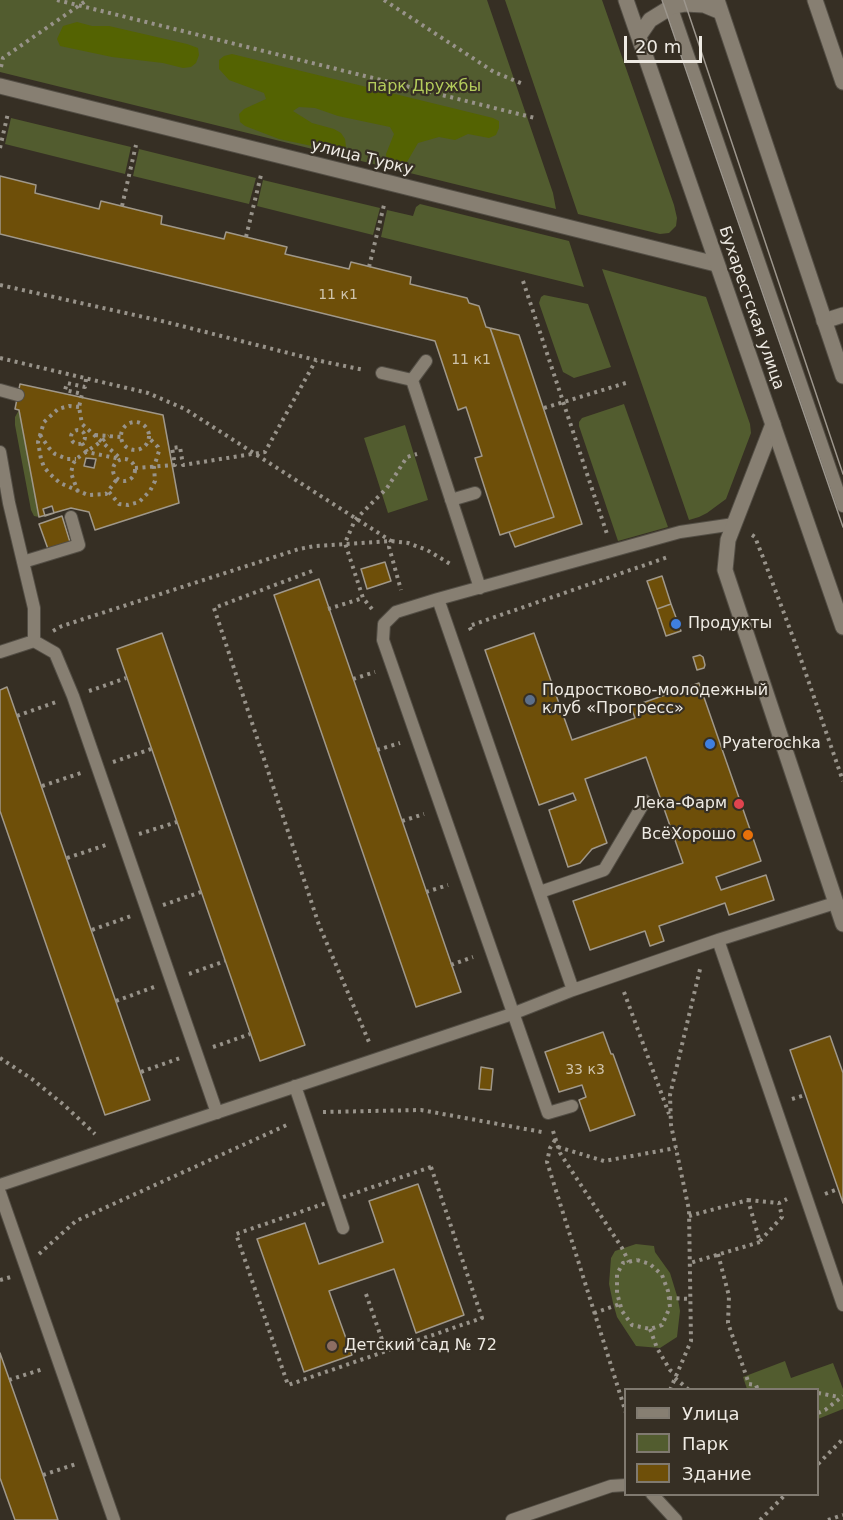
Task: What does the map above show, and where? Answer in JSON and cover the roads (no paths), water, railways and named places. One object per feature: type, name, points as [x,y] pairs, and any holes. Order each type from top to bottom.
[{"type":"street","name":"Бухарестская улица","points":[[626,0],[843,627]]},
{"type":"street","points":[[815,0],[843,82]]},
{"type":"street","points":[[639,36],[650,20],[670,4],[719,6],[843,376]]},
{"type":"street","name":"улица Турку","points":[[0,86],[716,264]]},
{"type":"street","points":[[824,321],[843,315]]},
{"type":"street","points":[[773,424],[734,524],[725,553],[725,570],[843,924]]},
{"type":"lane","points":[[670,4],[843,506]]},
{"type":"lane","points":[[412,380],[426,361]]},
{"type":"lane","points":[[382,373],[412,380]]},
{"type":"lane","points":[[412,380],[480,588]]},
{"type":"lane","points":[[0,390],[18,395]]},
{"type":"lane","points":[[0,452],[4,504],[23,561],[34,608],[34,641]]},
{"type":"lane","points":[[452,500],[475,493]]},
{"type":"lane","points":[[23,561],[79,545],[71,517]]},
{"type":"lane","points":[[572,1106],[548,1113],[383,640],[384,624],[396,612],[438,599],[681,532],[734,524]]},
{"type":"lane","points":[[438,599],[573,990]]},
{"type":"lane","points":[[0,652],[34,641],[55,653],[73,696],[217,1113]]},
{"type":"lane","points":[[540,891],[604,870],[645,801]]},
{"type":"lane","points":[[0,1185],[512,1014],[573,990],[718,940],[836,903]]},
{"type":"lane","points":[[718,940],[843,1305]]},
{"type":"lane","points":[[295,1086],[343,1228]]},
{"type":"lane","points":[[0,1193],[114,1520]]},
{"type":"lane","points":[[512,1520],[611,1486],[624,1485]]},
{"type":"lane","points":[[654,1496],[676,1520]]},
{"type":"tram line","points":[[662,0],[843,527]]},
{"type":"tram line","points":[[684,0],[843,474]]},
{"type":"place","name":"Продукты","points":[[676,624]]},
{"type":"place","name":"Подростково-молодежный клуб «Прогресс»","points":[[530,700]]},
{"type":"place","name":"Pyaterochka","points":[[710,744]]},
{"type":"place","name":"Лека-Фарм","points":[[739,804]]},
{"type":"place","name":"ВсёХорошо","points":[[748,835]]},
{"type":"place","name":"Детский сад № 72","points":[[332,1346]]},
{"type":"park label","name":"парк Дружбы","points":[[424,87]]}]
